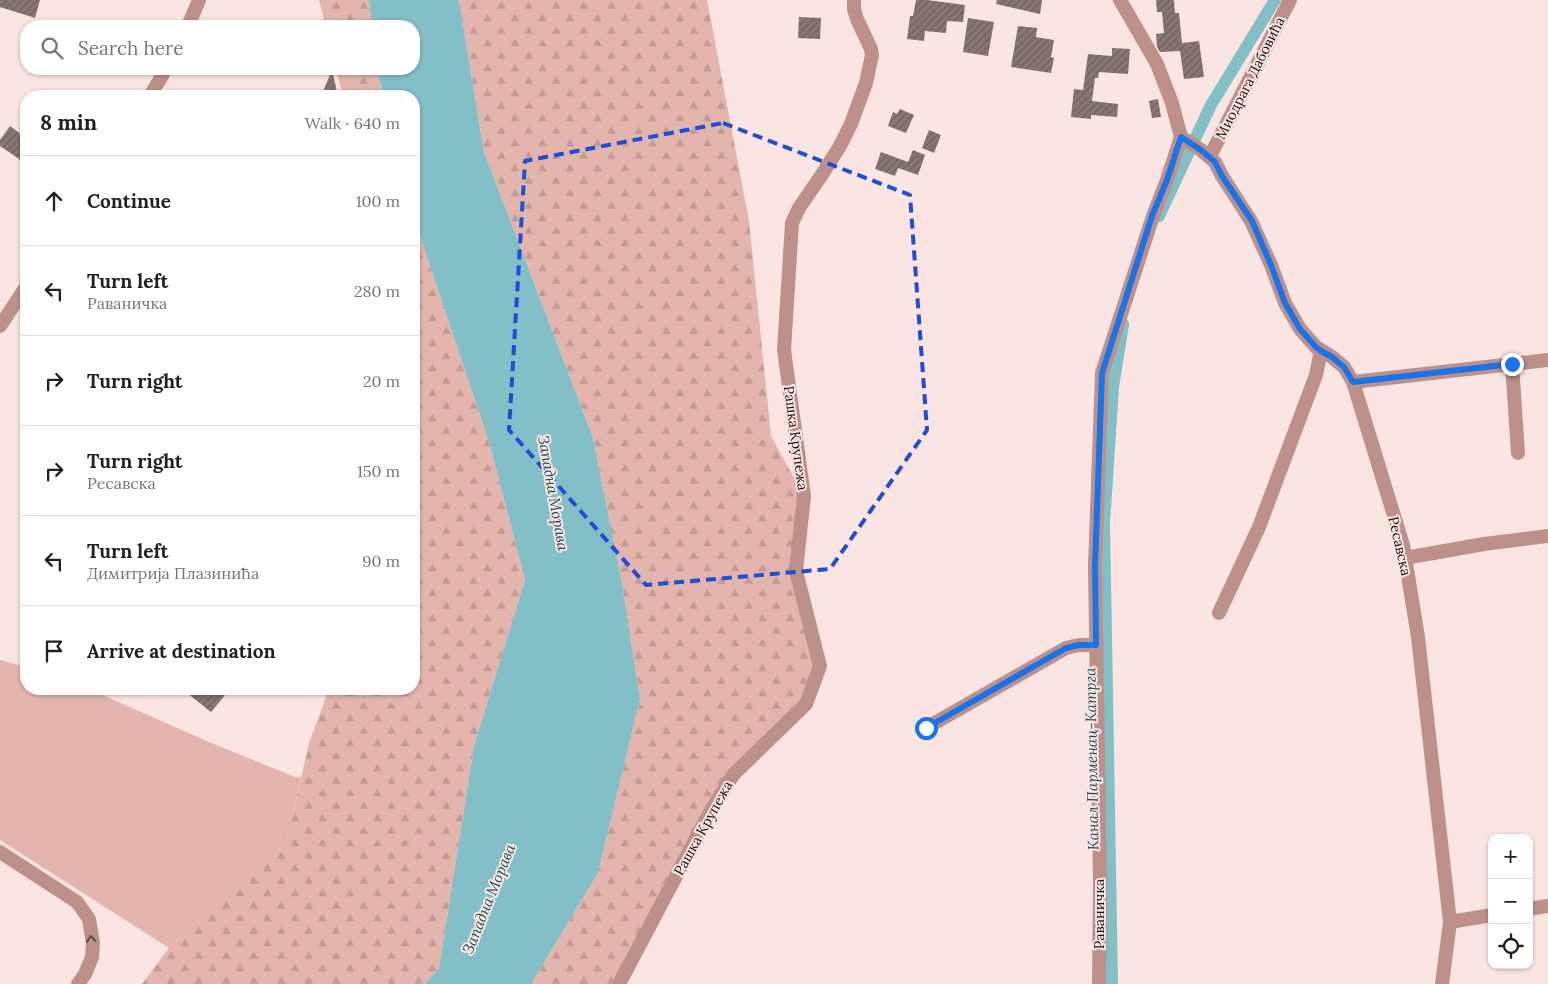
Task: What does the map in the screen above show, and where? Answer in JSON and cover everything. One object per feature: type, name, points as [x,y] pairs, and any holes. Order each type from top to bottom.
[{"type":"street","points":[[191,20],[199,0]]},
{"type":"street","name":"Рашка Крупежа","points":[[619,984],[710,812],[733,775],[806,704],[820,666],[796,571],[804,496],[784,350],[792,222],[799,208],[840,146],[866,84],[872,55],[870,44],[857,19],[854,0]]},
{"type":"street","points":[[1120,0],[1157,64],[1184,140],[1206,153]]},
{"type":"street","name":"Миодрага Дабовића","points":[[1206,153],[1290,0]]},
{"type":"street","points":[[154,90],[162,75]]},
{"type":"street","name":"Раваничка","points":[[1099,984],[1100,883],[1095,566],[1102,373],[1152,216],[1184,140]]},
{"type":"street","name":"Ресавска","points":[[1206,153],[1215,162],[1222,176],[1252,221],[1285,303],[1300,329],[1321,351],[1344,367],[1353,382],[1403,545],[1418,637],[1450,922],[1442,984]]},
{"type":"street","points":[[0,326],[20,296]]},
{"type":"street","points":[[1219,613],[1259,527],[1316,375],[1321,351]]},
{"type":"street","points":[[1353,382],[1548,360]]},
{"type":"street","points":[[1512,364],[1518,453]]},
{"type":"street","points":[[1405,558],[1484,544],[1548,536]]},
{"type":"street","points":[[926,728],[1066,648],[1079,645],[1096,645]]},
{"type":"street","points":[[1,855],[77,902],[88,919],[92,957],[85,974],[78,984]]},
{"type":"street","points":[[1533,908],[1548,906]]},
{"type":"street","points":[[1450,922],[1488,916]]},
{"type":"highlighted area","points":[[723,123],[910,195],[927,430],[830,569],[646,585],[509,430],[525,161]]},
{"type":"green space","points":[[319,0],[369,0],[371,20],[324,20]]},
{"type":"green space","points":[[459,0],[707,0],[749,221],[771,436],[804,496],[796,571],[820,666],[806,703],[733,775],[619,984],[531,984],[598,873],[640,699],[622,583],[593,438],[484,152]]},
{"type":"green space","points":[[338,75],[379,75],[382,90],[341,90]]},
{"type":"green space","points":[[420,234],[490,445],[525,580],[474,746],[439,968],[425,984],[142,984],[169,948],[290,827],[309,743],[327,695],[420,695]]},
{"type":"green space","points":[[0,660],[20,665],[20,695],[103,695],[209,742],[295,777],[301,777],[290,827],[169,948],[0,840]]},
{"type":"water","name":"Западна Морава","points":[[369,0],[459,0],[484,152],[593,438],[622,583],[640,699],[598,873],[531,984],[425,984],[439,968],[474,746],[525,580],[490,445],[420,234],[420,90],[382,90],[378,75],[420,75],[420,20],[371,20]]},
{"type":"building","points":[[0,0],[40,0],[35,18],[0,7]]},
{"type":"building","points":[[916,0],[965,5],[963,22],[947,21],[946,33],[925,31],[924,41],[907,39],[910,16],[913,16]]},
{"type":"building","points":[[997,0],[1042,0],[1040,14],[996,4]]},
{"type":"building","points":[[1156,0],[1174,0],[1175,13],[1179,13],[1182,43],[1199,41],[1204,77],[1184,79],[1180,51],[1160,52],[1157,47],[1156,34],[1164,33],[1162,12],[1157,12]]},
{"type":"building","points":[[799,17],[821,18],[820,39],[798,38]]},
{"type":"building","points":[[968,18],[994,22],[988,56],[963,52]]},
{"type":"building","points":[[1018,26],[1037,28],[1036,37],[1054,40],[1051,57],[1054,58],[1051,73],[1011,67]]},
{"type":"building","points":[[1112,48],[1130,49],[1128,74],[1099,72],[1098,78],[1095,78],[1092,101],[1118,104],[1117,117],[1091,115],[1091,119],[1071,117],[1074,89],[1083,90],[1088,54],[1112,56]]},
{"type":"building","points":[[330,75],[333,75],[337,90],[324,90]]},
{"type":"building","points":[[1158,99],[1161,117],[1152,118],[1149,101]]},
{"type":"building","points":[[900,109],[914,115],[906,133],[888,126],[893,112],[897,114]]},
{"type":"building","points":[[10,126],[20,134],[20,160],[0,146],[0,140]]},
{"type":"building","points":[[929,130],[941,135],[934,153],[922,148]]},
{"type":"building","points":[[913,150],[925,155],[918,175],[898,168],[895,176],[875,169],[881,152],[908,162]]},
{"type":"building","points":[[190,695],[225,695],[211,712]]},
{"type":"waterway","name":"Канал Парменац-Катрга","points":[[1159,216],[1211,105],[1275,0]]},
{"type":"waterway","name":"Канал Парменац-Катрга","points":[[1112,984],[1104,524],[1113,387],[1123,324]]},
{"type":"route","points":[[926,728],[1066,648],[1079,645],[1096,645],[1095,566],[1102,373],[1152,216],[1167,180],[1181,137],[1210,156],[1215,162],[1222,176],[1252,221],[1285,303],[1300,329],[1316,347],[1344,367],[1353,382],[1512,364]]}]
